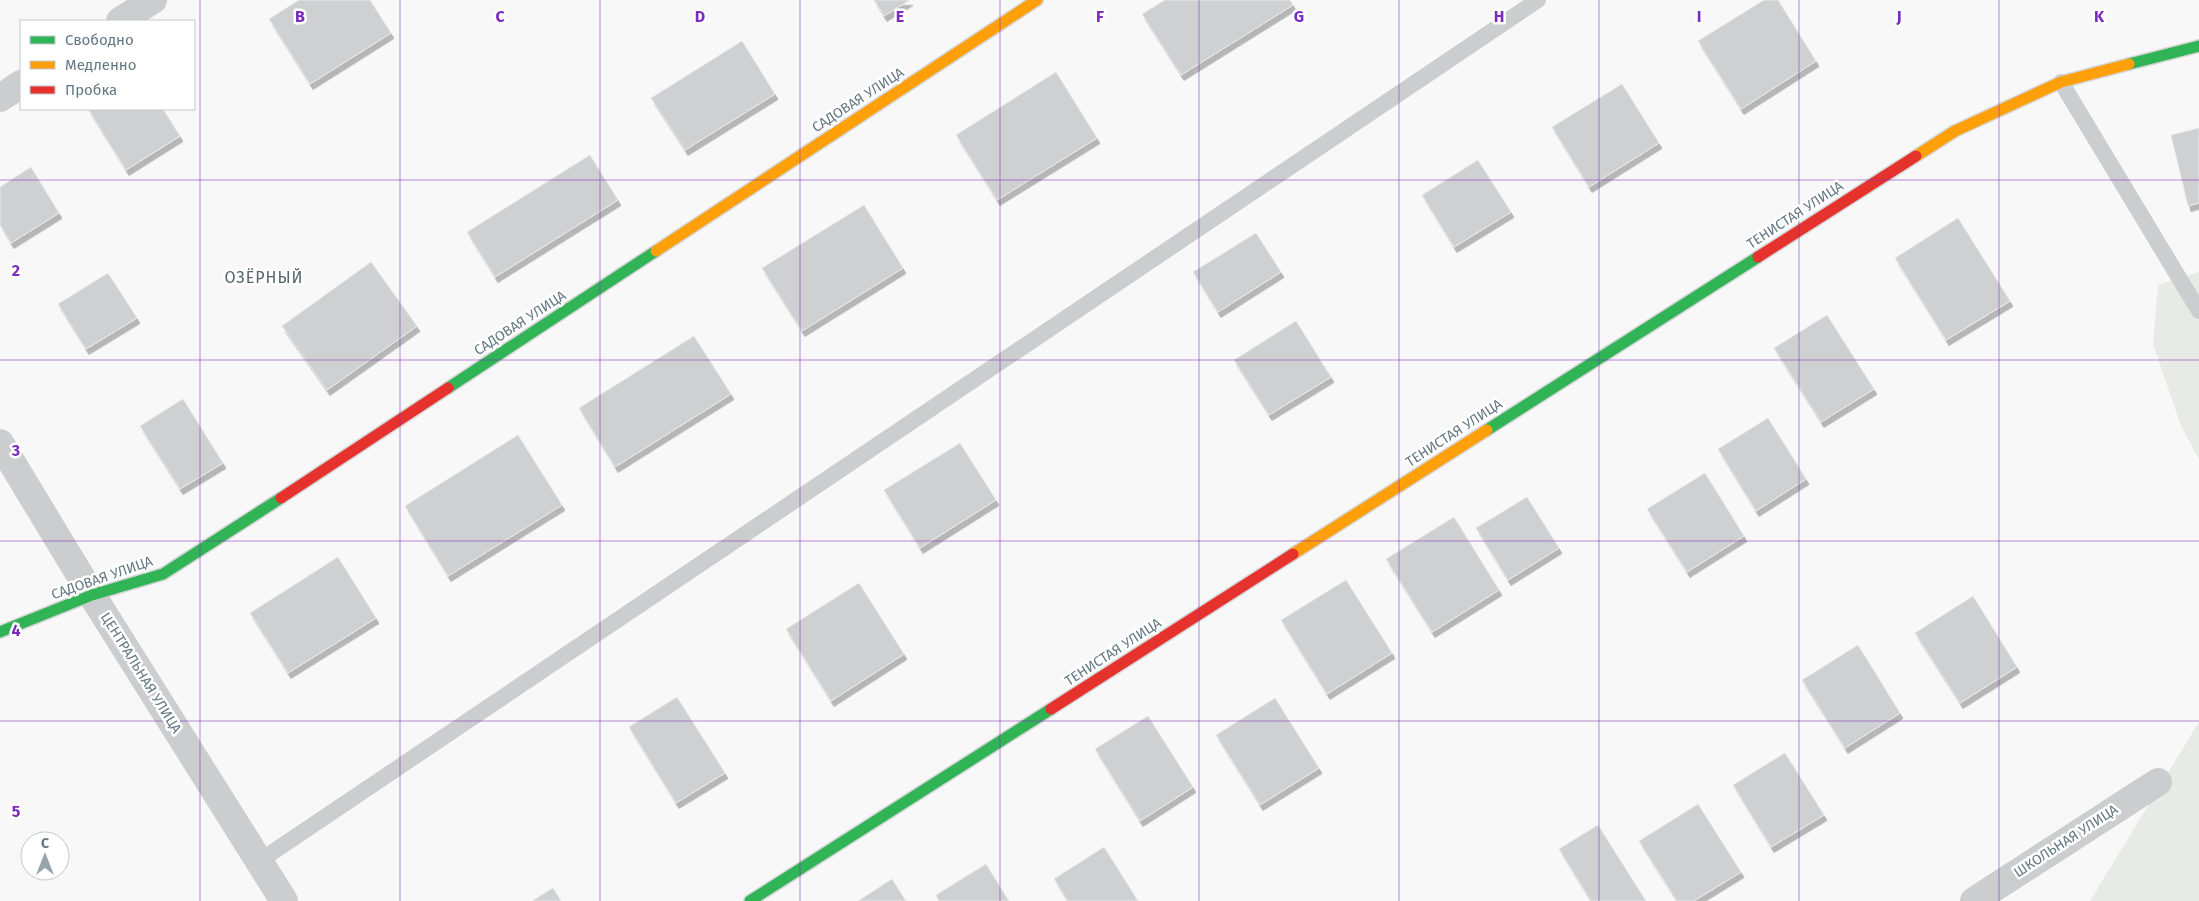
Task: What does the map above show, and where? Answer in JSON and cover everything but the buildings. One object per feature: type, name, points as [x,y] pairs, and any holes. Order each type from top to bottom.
[{"type":"street","points":[[122,20],[153,0]]},
{"type":"street","name":"САДОВАЯ УЛИЦА","points":[[0,632],[92,595],[163,574],[328,468],[1037,0]]},
{"type":"street","name":"ТЕНИСТАЯ УЛИЦА","points":[[750,901],[1955,131],[2061,82],[2199,46]]},
{"type":"street","points":[[0,98],[20,85]]},
{"type":"street","name":"ЦЕНТРАЛЬНАЯ УЛИЦА","points":[[0,443],[92,595],[284,901]]},
{"type":"street","name":"ШКОЛЬНАЯ УЛИЦА","points":[[1974,901],[2158,782]]},
{"type":"lane","points":[[258,862],[1538,0]]},
{"type":"lane","points":[[2061,82],[2199,310]]},
{"type":"shaded area","points":[[2199,272],[2199,459],[2181,426],[2153,344],[2158,285]]},
{"type":"shaded area","points":[[2199,722],[2199,901],[2090,901]]},
{"type":"traffic: fast","points":[[2129,64],[2199,46]]},
{"type":"traffic: fast","points":[[448,388],[656,251]]},
{"type":"traffic: fast","points":[[1487,430],[1758,257]]},
{"type":"traffic: fast","points":[[0,632],[92,595],[163,574],[281,498]]},
{"type":"traffic: fast","points":[[750,901],[1051,709]]},
{"type":"traffic: slow","points":[[656,251],[1037,0]]},
{"type":"traffic: slow","points":[[1916,156],[1955,131],[2061,82],[2129,64]]},
{"type":"traffic: slow","points":[[1293,554],[1487,430]]},
{"type":"traffic: jam","points":[[1758,257],[1916,156]]},
{"type":"traffic: jam","points":[[281,498],[448,388]]},
{"type":"traffic: jam","points":[[1051,709],[1293,554]]},
{"type":"district","name":"ОЗЁРНЫЙ","points":[[264,277]]}]
